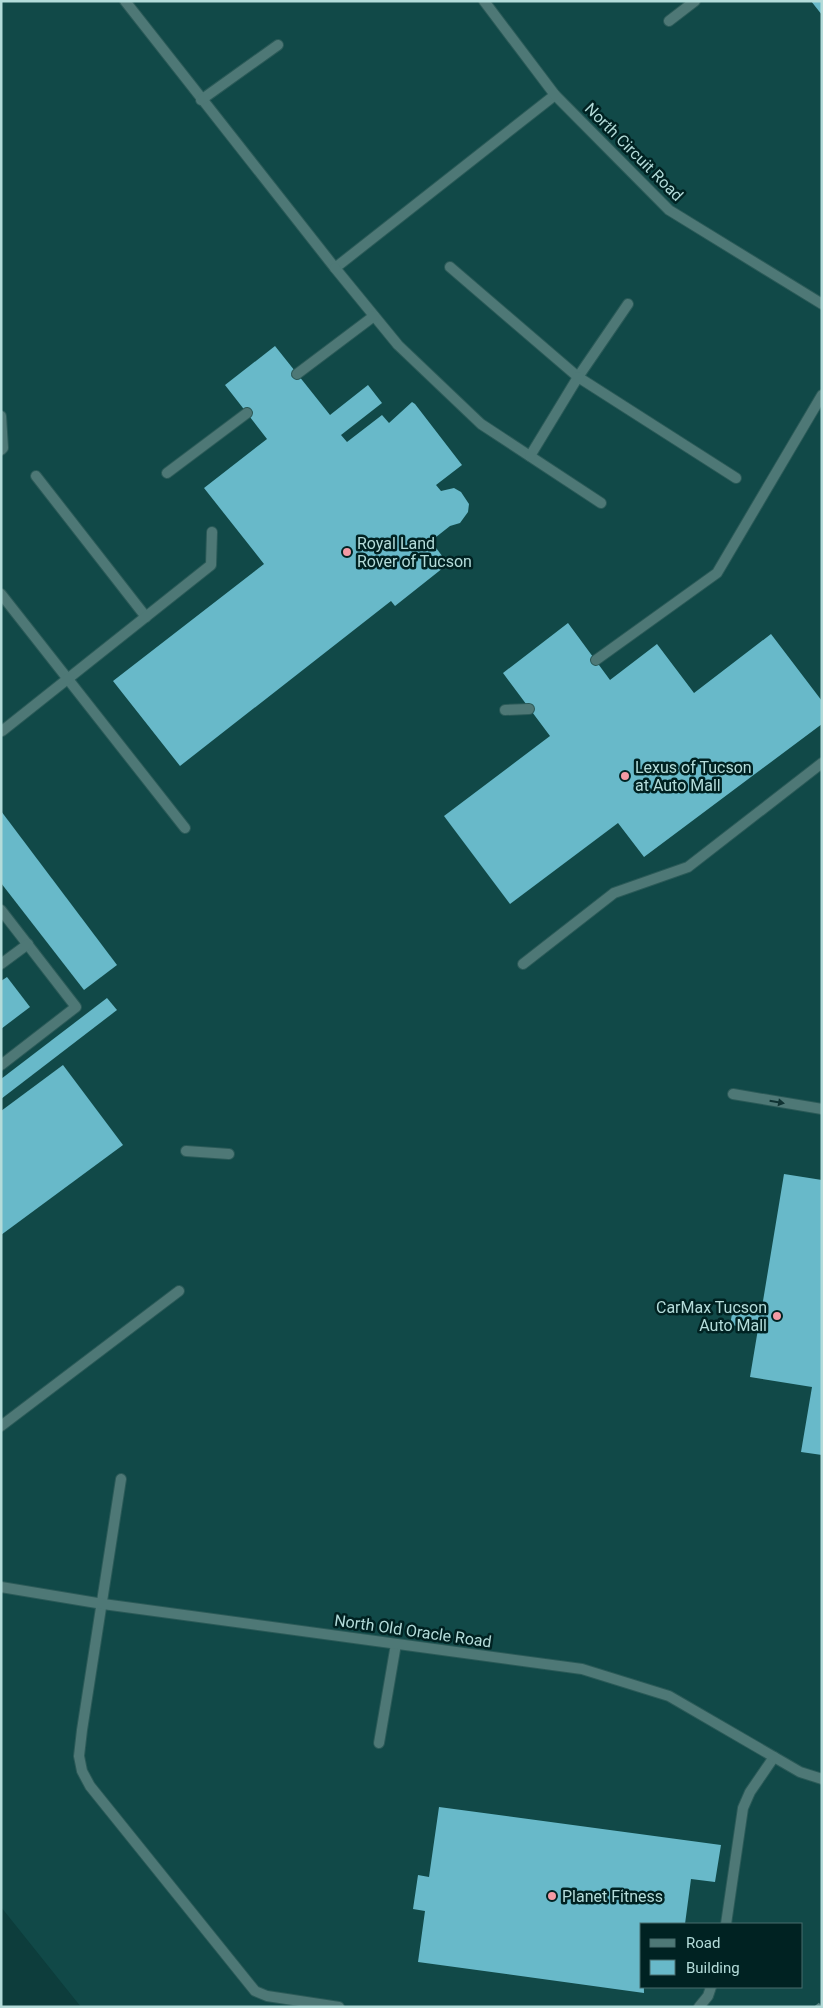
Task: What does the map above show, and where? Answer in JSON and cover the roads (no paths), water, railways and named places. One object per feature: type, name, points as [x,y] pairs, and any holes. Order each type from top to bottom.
[{"type":"street","points":[[126,1],[202,100],[398,345],[481,424],[601,503]]},
{"type":"street","name":"North Circuit Road","points":[[484,1],[555,95],[670,210],[822,304]]},
{"type":"street","points":[[668,21],[694,1]]},
{"type":"street","points":[[202,100],[278,45]]},
{"type":"street","points":[[335,268],[555,95]]},
{"type":"street","points":[[450,267],[578,377],[736,478]]},
{"type":"street","points":[[530,456],[578,377],[628,304]]},
{"type":"street","points":[[297,374],[374,316]]},
{"type":"street","points":[[596,660],[717,573],[822,395]]},
{"type":"street","points":[[167,473],[247,413]]},
{"type":"street","points":[[1,416],[4,448],[1,450]]},
{"type":"street","points":[[36,476],[146,617]]},
{"type":"street","points":[[2,731],[211,565],[212,532]]},
{"type":"street","points":[[1,594],[185,828]]},
{"type":"street","points":[[505,710],[530,709]]},
{"type":"street","points":[[523,964],[614,892],[688,868],[822,763]]},
{"type":"street","points":[[1,910],[76,1008],[1,1065]]},
{"type":"street","points":[[1,964],[28,944]]},
{"type":"street","points":[[733,1094],[822,1110]]},
{"type":"street","points":[[186,1151],[229,1154]]},
{"type":"street","points":[[1,1426],[179,1292]]},
{"type":"street","points":[[121,1479],[79,1756],[82,1771],[90,1786],[255,1991],[267,1996],[339,2007]]},
{"type":"street","name":"North Old Oracle Road","points":[[1,1587],[102,1604],[582,1669],[669,1696],[800,1772],[822,1780]]},
{"type":"street","points":[[379,1743],[396,1644]]},
{"type":"street","points":[[726,1923],[743,1808],[750,1792],[774,1757]]},
{"type":"street","points":[[700,2007],[708,1996],[711,1988]]},
{"type":"place","name":"Royal Land Rover of Tucson","points":[[347,552]]},
{"type":"place","name":"Lexus of Tucson at Auto Mall","points":[[625,776]]},
{"type":"place","name":"CarMax Tucson Auto Mall","points":[[777,1316]]},
{"type":"place","name":"Planet Fitness","points":[[552,1896]]}]
